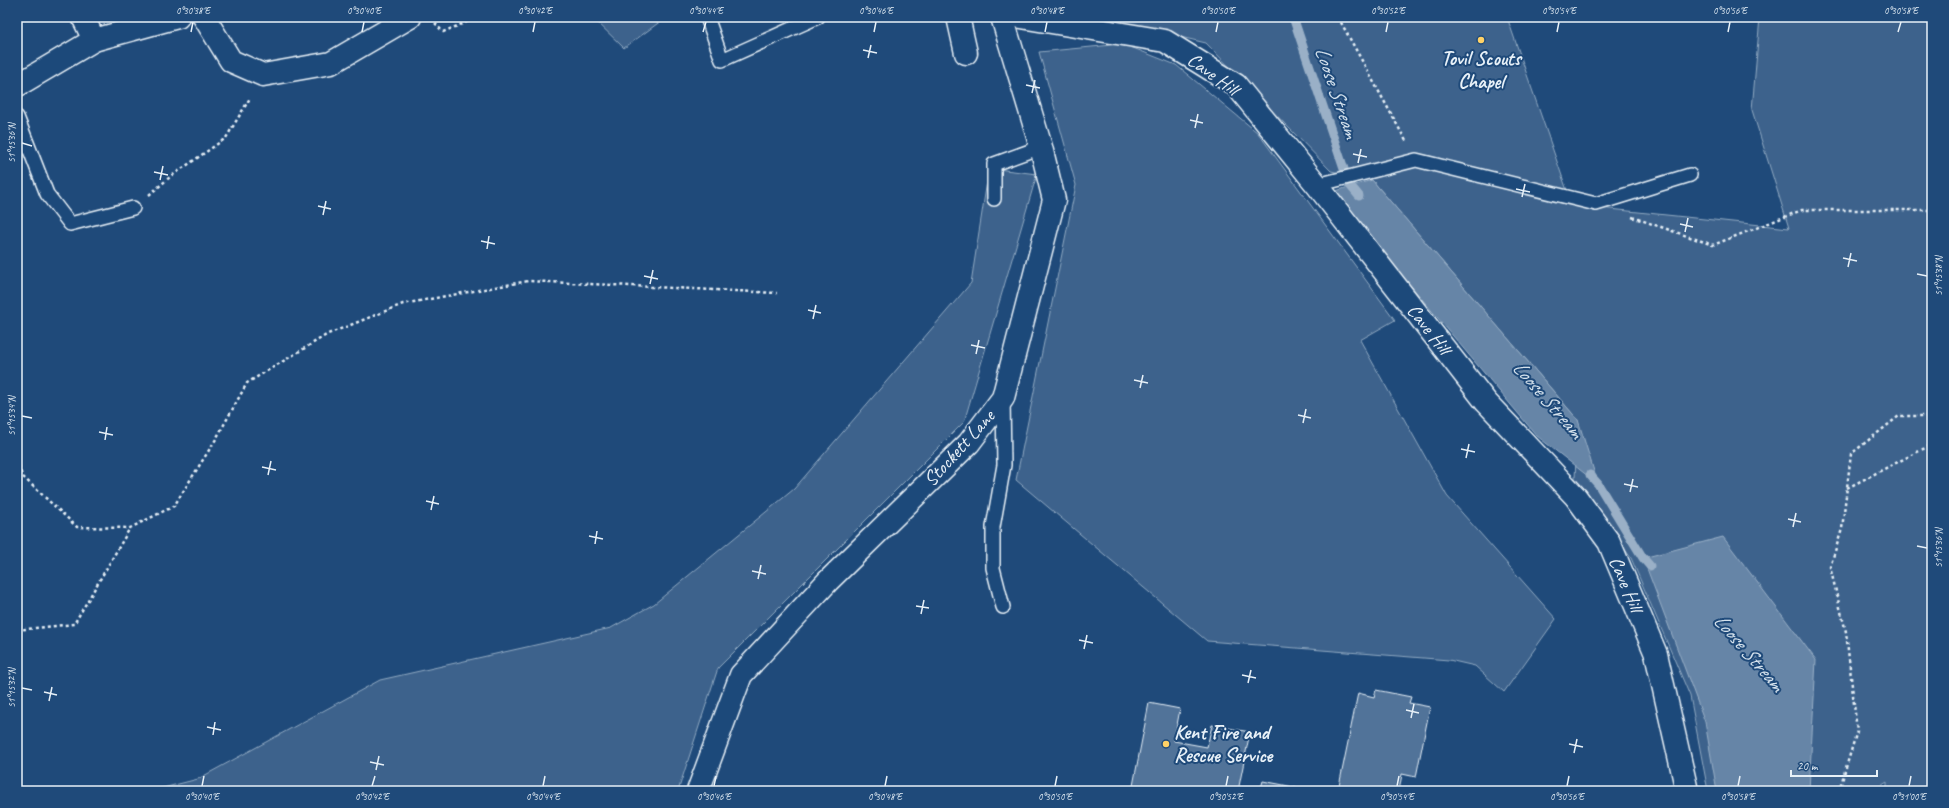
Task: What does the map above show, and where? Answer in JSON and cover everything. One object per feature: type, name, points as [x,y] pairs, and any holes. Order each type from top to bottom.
[{"type":"street","points":[[83,17],[94,40]]},
{"type":"street","points":[[17,87],[94,40],[178,17]]},
{"type":"street","points":[[204,17],[231,61],[263,75],[331,63],[410,17]]},
{"type":"street","points":[[958,17],[966,53]]},
{"type":"street","name":"Stockett Lane","points":[[698,791],[740,675],[828,581],[969,443],[1003,398],[1054,200],[1041,147],[1002,17]]},
{"type":"street","name":"Cave Hill","points":[[1021,17],[1165,41],[1236,85],[1317,185],[1486,402],[1576,497],[1609,542],[1656,654],[1687,791]]},
{"type":"lane","points":[[707,17],[722,60],[818,17]]},
{"type":"lane","points":[[17,117],[47,194],[70,224],[133,208]]},
{"type":"lane","points":[[994,199],[994,164],[1041,147]]},
{"type":"lane","points":[[1317,185],[1416,160],[1596,204],[1690,175]]},
{"type":"lane","points":[[1003,398],[1004,465],[993,527],[993,568],[1003,607]]},
{"type":"path","points":[[443,32],[478,17]]},
{"type":"path","points":[[1338,17],[1416,160]]},
{"type":"path","points":[[133,208],[170,177],[226,138],[263,75]]},
{"type":"path","points":[[1596,204],[1713,245],[1802,210],[1932,210]]},
{"type":"path","points":[[17,460],[22,476],[77,527],[130,528],[174,506],[216,439],[247,383],[328,334],[403,304],[528,281],[777,293]]},
{"type":"path","points":[[1839,791],[1857,731],[1846,632],[1830,566],[1842,529],[1850,454],[1899,416],[1932,416]]},
{"type":"path","points":[[1847,488],[1929,446],[1932,447]]},
{"type":"path","points":[[17,630],[74,624],[130,528]]},
{"type":"shaded area","points":[[592,17],[658,17],[661,21],[624,48]]},
{"type":"shaded area","points":[[1095,17],[1507,17],[1572,205],[1789,228],[1752,110],[1760,17],[1932,17],[1932,791],[1887,791],[1887,782],[1873,791],[1708,791],[1690,696],[1631,558],[1575,478],[1578,420],[1372,180],[1331,171],[1206,43]]},
{"type":"shaded area","points":[[1123,44],[1176,65],[1258,133],[1395,320],[1360,340],[1447,496],[1556,619],[1504,692],[1475,666],[1449,660],[1207,641],[1016,480],[1076,185],[1039,52]]},
{"type":"shaded area","points":[[989,168],[1037,174],[964,422],[718,668],[678,791],[151,791],[198,779],[380,680],[611,628],[654,604],[794,489],[971,283]]},
{"type":"water","points":[[1372,180],[1578,420],[1598,484],[1537,436],[1332,192]]},
{"type":"water","points":[[1723,537],[1816,660],[1809,791],[1717,791],[1705,722],[1643,558]]},
{"type":"building","points":[[1376,690],[1411,697],[1409,703],[1430,707],[1416,777],[1402,774],[1399,791],[1338,791],[1358,693],[1374,697]]},
{"type":"building","name":"Kent Fire and Rescue Service","points":[[1149,703],[1180,709],[1174,741],[1207,747],[1212,725],[1250,732],[1238,791],[1132,791]]},
{"type":"building","name":"Kent Fire and Rescue Service","points":[[1263,781],[1314,791],[1260,791]]},
{"type":"waterway","name":"Loose Stream","points":[[1293,17],[1349,184],[1359,196]]},
{"type":"waterway","name":"Loose Stream","points":[[1590,475],[1598,484],[1643,558],[1650,566]]},
{"type":"place","name":"Tovil Scouts Chapel","points":[[1481,40]]},
{"type":"place","name":"Kent Fire and Rescue Service","points":[[1166,744]]}]
